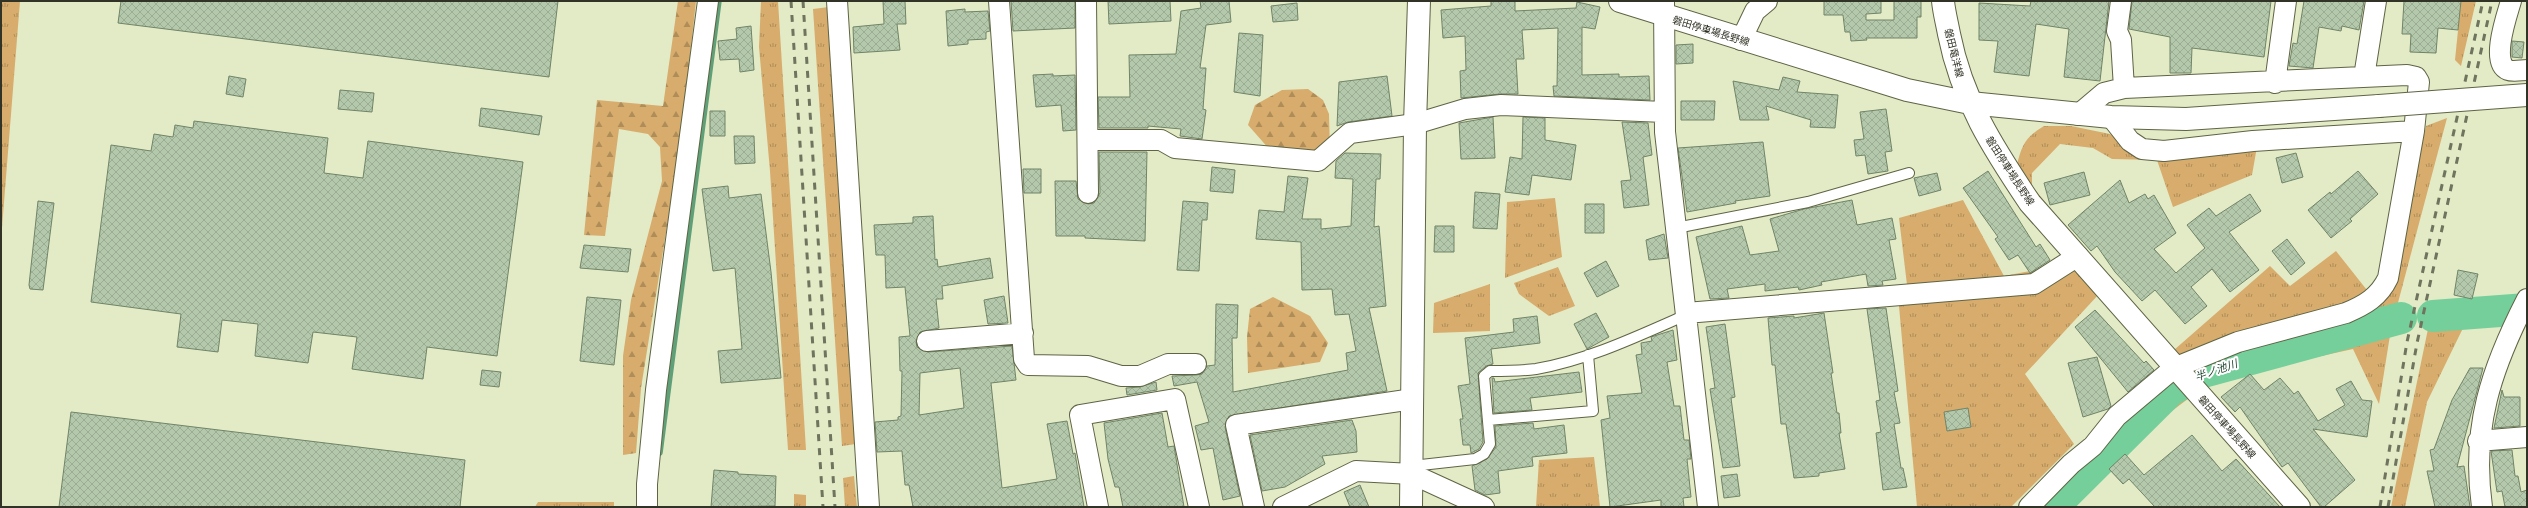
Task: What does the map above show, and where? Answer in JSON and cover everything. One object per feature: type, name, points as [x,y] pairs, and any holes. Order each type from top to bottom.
[{"type":"street","points":[[647,507],[646,484],[656,390],[708,1]]},
{"type":"street","points":[[837,1],[868,507]]},
{"type":"street","points":[[1000,1],[1024,359],[1028,365],[1088,366],[1121,376],[1140,376],[1168,364],[1196,364]]},
{"type":"street","points":[[1086,1],[1088,193]]},
{"type":"street","points":[[1411,507],[1415,124],[1419,1]]},
{"type":"street","name":"磐田停車場長野線","points":[[1620,1],[1664,9],[1741,40],[1907,90],[1970,103],[1997,154],[2030,203],[2078,256],[2197,394],[2299,507]]},
{"type":"street","points":[[1741,40],[1755,11],[1767,1]]},
{"type":"street","name":"磐田竜洋線","points":[[1943,1],[1955,64],[1970,103]]},
{"type":"street","points":[[2120,1],[2117,30],[2121,40],[2124,88]]},
{"type":"street","points":[[2275,83],[2286,1]]},
{"type":"street","points":[[2364,77],[2376,1]]},
{"type":"street","points":[[2510,1],[2499,56],[2503,67],[2509,71],[2526,70],[2527,102]]},
{"type":"street","points":[[1664,9],[1664,112],[1708,507]]},
{"type":"street","points":[[2029,507],[2071,464],[2092,446],[2117,416],[2176,370],[2238,342],[2346,313],[2360,307],[2382,291],[2388,278],[2414,131],[2419,82],[2416,77],[2406,74],[2275,83],[2124,88],[2104,92],[2078,114]]},
{"type":"street","points":[[1970,103],[2112,117],[2186,119],[2527,95]]},
{"type":"street","points":[[1088,140],[1161,140],[1175,148],[1318,161],[1350,133],[1415,124],[1466,110],[1501,105],[1664,112]]},
{"type":"street","points":[[2112,117],[2130,141],[2142,149],[2164,150],[2253,141],[2414,131]]},
{"type":"street","points":[[1686,314],[2034,284],[2078,256]]},
{"type":"street","points":[[2482,507],[2477,474],[2478,441],[2486,398],[2522,315]]},
{"type":"street","points":[[927,341],[1022,333]]},
{"type":"street","points":[[1098,507],[1080,415],[1175,399],[1199,507]]},
{"type":"street","points":[[1254,507],[1236,425],[1413,399]]},
{"type":"street","points":[[2478,441],[2527,437]]},
{"type":"street","points":[[1283,507],[1356,471],[1412,470],[1484,507]]},
{"type":"lane","points":[[1676,228],[1808,202],[1909,173]]},
{"type":"lane","points":[[1412,470],[1475,459],[1484,454],[1490,444],[1484,376],[1490,371],[1536,369],[1588,355],[1613,346],[1686,314]]},
{"type":"lane","points":[[1488,420],[1592,411],[1588,355]]},
{"type":"green space","points":[[1,1],[20,1],[1,240]]},
{"type":"green space","points":[[678,1],[696,1],[681,139],[641,388],[636,453],[623,455],[623,356],[631,300],[662,181],[660,147],[648,134],[619,129],[605,236],[584,235],[597,100],[663,106]]},
{"type":"green space","points":[[761,1],[778,1],[806,450],[788,450],[770,171],[759,47]]},
{"type":"green space","points":[[2461,1],[2476,1],[2461,66],[2455,60]]},
{"type":"green space","points":[[829,7],[856,444],[842,446],[813,9]]},
{"type":"green space","points":[[1308,89],[1323,100],[1329,114],[1330,151],[1313,161],[1270,150],[1248,125],[1255,105],[1282,90]]},
{"type":"green space","points":[[2447,118],[2391,329],[2379,404],[2353,349],[2213,380],[2148,429],[2070,507],[2031,507],[2185,363],[2174,350],[2270,266],[2290,286],[2336,251],[2374,299],[2388,295],[2426,126]]},
{"type":"green space","points":[[2044,126],[2071,126],[2110,134],[2134,149],[2258,141],[2252,175],[2173,207],[2157,160],[2112,159],[2093,148],[2060,144],[2032,173],[2032,186],[2054,213],[2041,215],[2017,165],[2023,146],[2033,134]]},
{"type":"green space","points":[[1555,198],[1562,257],[1505,278],[1507,202]]},
{"type":"green space","points":[[1963,200],[2004,276],[2082,261],[2099,294],[2025,374],[2074,444],[2011,507],[1917,507],[1898,295],[1908,293],[1899,218]]},
{"type":"green space","points":[[1558,267],[1575,306],[1549,316],[1519,294],[1514,283]]},
{"type":"green space","points":[[1490,284],[1490,331],[1433,333],[1434,303]]},
{"type":"green space","points":[[1273,297],[1310,316],[1328,343],[1320,362],[1248,373],[1247,337],[1250,309]]},
{"type":"green space","points":[[2464,326],[2427,402],[2405,507],[2391,507],[2428,329]]},
{"type":"green space","points":[[1594,457],[1600,507],[1536,507],[1539,460]]},
{"type":"green space","points":[[854,476],[857,507],[845,507],[843,478]]},
{"type":"green space","points":[[794,494],[806,495],[806,507],[794,507]]},
{"type":"green space","points":[[538,502],[614,502],[614,507],[535,507]]},
{"type":"building","points":[[121,1],[558,1],[549,77],[118,23]]},
{"type":"building","points":[[883,1],[905,1],[906,24],[897,24],[900,50],[854,53],[853,27],[884,24]]},
{"type":"building","points":[[1011,1],[1075,1],[1075,28],[1013,31]]},
{"type":"building","points":[[1108,1],[1170,1],[1171,21],[1109,24]]},
{"type":"building","points":[[1200,1],[1229,1],[1231,22],[1206,25],[1200,68],[1206,68],[1203,109],[1206,110],[1202,139],[1180,136],[1181,129],[1148,126],[1148,128],[1099,128],[1098,97],[1130,97],[1129,55],[1176,54],[1181,11],[1201,8]]},
{"type":"building","points":[[1491,1],[1515,1],[1515,11],[1576,8],[1577,2],[1600,7],[1595,29],[1582,27],[1582,75],[1619,74],[1619,77],[1649,76],[1650,100],[1554,96],[1553,86],[1557,86],[1558,28],[1522,30],[1524,59],[1516,59],[1518,94],[1500,94],[1461,98],[1460,71],[1466,70],[1465,36],[1443,38],[1441,10],[1491,6]]},
{"type":"building","points":[[1824,1],[1881,1],[1881,13],[1866,14],[1866,20],[1894,20],[1894,1],[1921,1],[1921,17],[1917,17],[1917,38],[1866,38],[1867,40],[1851,41],[1850,32],[1845,32],[1843,15],[1824,15]]},
{"type":"building","points":[[2031,1],[2109,1],[2100,81],[2064,77],[2069,29],[2036,24],[2029,76],[1994,72],[1998,41],[1979,40],[1979,3],[2030,6]]},
{"type":"building","points":[[2132,1],[2271,1],[2264,57],[2192,48],[2191,73],[2170,73],[2170,37],[2129,29]]},
{"type":"building","points":[[2304,1],[2364,1],[2359,30],[2342,26],[2341,31],[2319,27],[2313,68],[2289,66],[2293,43],[2297,44]]},
{"type":"building","points":[[2404,1],[2461,1],[2458,30],[2438,28],[2436,53],[2410,52],[2411,34],[2402,34]]},
{"type":"building","points":[[1297,3],[1298,20],[1273,22],[1271,6]]},
{"type":"building","points":[[965,9],[965,12],[988,11],[990,31],[986,32],[986,39],[968,40],[968,44],[948,46],[946,11]]},
{"type":"building","points":[[751,26],[754,70],[740,72],[739,59],[720,60],[718,41],[737,39],[736,28]]},
{"type":"building","points":[[1239,33],[1263,35],[1260,96],[1234,92]]},
{"type":"building","points":[[2512,41],[2524,42],[2522,58],[2512,57]]},
{"type":"building","points":[[1693,44],[1693,63],[1676,64],[1676,45]]},
{"type":"building","points":[[1053,74],[1053,76],[1075,75],[1076,130],[1063,131],[1061,105],[1036,107],[1033,75]]},
{"type":"building","points":[[229,76],[246,79],[243,97],[226,94]]},
{"type":"building","points":[[1387,76],[1392,116],[1348,122],[1337,126],[1339,82]]},
{"type":"building","points":[[1783,77],[1800,81],[1797,92],[1838,95],[1835,128],[1810,127],[1811,120],[1766,106],[1769,120],[1740,120],[1733,81],[1779,90]]},
{"type":"building","points":[[340,90],[374,93],[372,112],[338,109]]},
{"type":"building","points":[[1681,101],[1715,101],[1714,120],[1681,120]]},
{"type":"building","points":[[481,108],[542,116],[539,135],[479,126]]},
{"type":"building","points":[[1886,109],[1892,151],[1885,152],[1888,171],[1868,174],[1865,155],[1856,156],[1854,140],[1864,139],[1860,112]]},
{"type":"building","points":[[710,111],[725,111],[725,136],[710,136]]},
{"type":"building","points":[[1493,117],[1495,158],[1461,159],[1459,123]]},
{"type":"building","points":[[1523,117],[1545,118],[1545,140],[1576,145],[1571,180],[1532,175],[1529,195],[1505,192],[1510,157],[1522,159]]},
{"type":"building","points":[[194,121],[328,138],[324,173],[363,178],[368,141],[523,162],[497,356],[427,347],[423,379],[352,369],[357,337],[313,332],[308,363],[255,356],[258,324],[222,320],[218,352],[177,347],[181,314],[91,302],[111,145],[151,151],[154,134],[173,137],[175,125],[193,128]]},
{"type":"building","points":[[1622,122],[1648,123],[1652,155],[1643,157],[1649,205],[1624,208],[1621,181],[1631,180]]},
{"type":"building","points":[[734,136],[754,136],[755,163],[735,164]]},
{"type":"building","points":[[1763,142],[1770,196],[1735,201],[1736,203],[1687,212],[1678,148]]},
{"type":"building","points":[[1099,152],[1147,152],[1145,241],[1085,238],[1085,236],[1056,236],[1055,181],[1076,181],[1078,199],[1088,204],[1094,203],[1100,193]]},
{"type":"building","points":[[1345,153],[1381,154],[1380,179],[1376,179],[1374,227],[1379,226],[1386,306],[1369,308],[1387,391],[1229,416],[1225,427],[1240,496],[1223,500],[1213,448],[1201,450],[1195,426],[1209,422],[1197,382],[1174,386],[1172,376],[1202,374],[1207,366],[1215,365],[1216,304],[1238,305],[1237,338],[1232,338],[1233,392],[1348,370],[1346,353],[1356,351],[1349,314],[1335,315],[1332,289],[1302,290],[1301,242],[1256,239],[1259,210],[1284,212],[1288,176],[1308,178],[1302,219],[1321,219],[1321,229],[1351,226],[1353,179],[1335,178],[1336,161]]},
{"type":"building","points":[[2296,153],[2303,177],[2282,183],[2276,158]]},
{"type":"building","points":[[1212,167],[1235,170],[1233,193],[1210,191]]},
{"type":"building","points":[[1023,169],[1041,169],[1041,193],[1024,193]]},
{"type":"building","points":[[1988,171],[2036,247],[2040,244],[2050,260],[2030,273],[2018,255],[2009,260],[1995,239],[1998,237],[1963,188]]},
{"type":"building","points":[[2358,171],[2378,194],[2350,219],[2352,221],[2331,238],[2308,210],[2330,192],[2331,194]]},
{"type":"building","points":[[2084,172],[2090,195],[2050,205],[2044,183]]},
{"type":"building","points":[[1937,173],[1941,190],[1919,196],[1914,178]]},
{"type":"building","points":[[2120,180],[2129,203],[2145,194],[2148,199],[2154,195],[2176,233],[2154,249],[2176,273],[2205,248],[2187,225],[2209,208],[2216,216],[2250,194],[2261,211],[2229,232],[2259,270],[2230,292],[2212,269],[2191,287],[2207,306],[2185,324],[2155,290],[2142,301],[2115,272],[2097,246],[2091,251],[2068,225]]},
{"type":"building","points":[[728,186],[729,198],[761,194],[771,272],[781,378],[721,383],[718,351],[742,349],[735,268],[713,271],[702,189]]},
{"type":"building","points":[[1475,192],[1500,194],[1497,229],[1473,228]]},
{"type":"building","points":[[1852,200],[1857,225],[1892,218],[1896,239],[1889,240],[1896,279],[1882,281],[1883,285],[1868,286],[1866,274],[1821,282],[1822,285],[1799,290],[1798,287],[1765,291],[1765,284],[1727,289],[1729,298],[1710,299],[1696,237],[1742,226],[1750,255],[1779,251],[1770,219],[1804,209]]},
{"type":"building","points":[[38,201],[54,203],[43,290],[30,289],[29,285]]},
{"type":"building","points":[[1183,201],[1208,203],[1207,220],[1202,220],[1199,271],[1177,270]]},
{"type":"building","points":[[1585,204],[1604,204],[1604,233],[1585,233]]},
{"type":"building","points":[[933,216],[935,260],[937,259],[938,267],[990,258],[993,278],[942,286],[943,299],[936,299],[939,328],[920,332],[916,342],[917,347],[928,352],[1012,346],[1016,380],[991,383],[1002,488],[1057,479],[1047,424],[1067,421],[1073,454],[1075,453],[1084,507],[913,507],[909,485],[905,485],[902,451],[877,452],[875,422],[898,420],[898,417],[901,416],[902,371],[900,371],[899,337],[910,336],[905,287],[886,288],[885,255],[876,255],[874,225],[913,223],[913,217]],"holes":[[[960,368],[964,408],[919,415],[920,373]]]},
{"type":"building","points":[[1435,226],[1454,226],[1454,252],[1434,252]]},
{"type":"building","points":[[1664,234],[1668,258],[1649,260],[1646,240]]},
{"type":"building","points":[[2287,239],[2305,263],[2291,275],[2272,251]]},
{"type":"building","points":[[584,245],[631,249],[628,272],[580,268]]},
{"type":"building","points":[[1606,261],[1619,286],[1597,297],[1584,273]]},
{"type":"building","points":[[2458,270],[2478,274],[2472,299],[2454,295]]},
{"type":"building","points":[[1004,296],[1008,323],[988,324],[984,300]]},
{"type":"building","points":[[587,297],[621,300],[614,365],[580,361]]},
{"type":"building","points":[[1886,308],[1898,391],[1894,392],[1900,423],[1894,424],[1901,468],[1903,468],[1907,487],[1883,490],[1876,433],[1881,432],[1876,401],[1880,400],[1867,309]]},
{"type":"building","points":[[2095,310],[2144,363],[2146,361],[2154,370],[2128,392],[2075,327]]},
{"type":"building","points":[[1596,313],[1609,337],[1587,349],[1574,324]]},
{"type":"building","points":[[1824,313],[1837,413],[1839,413],[1841,433],[1839,433],[1845,469],[1819,473],[1819,476],[1794,478],[1786,424],[1781,424],[1775,365],[1772,365],[1768,318],[1794,316],[1794,318]]},
{"type":"building","points":[[1537,316],[1540,343],[1491,349],[1493,364],[1486,366],[1478,373],[1483,442],[1479,449],[1471,453],[1470,445],[1463,445],[1460,419],[1463,419],[1458,386],[1470,384],[1465,338],[1514,332],[1513,319]]},
{"type":"building","points":[[1725,324],[1735,397],[1731,398],[1740,466],[1723,468],[1710,389],[1715,388],[1706,327]]},
{"type":"building","points":[[1673,330],[1677,360],[1667,362],[1674,406],[1680,406],[1684,440],[1689,440],[1691,459],[1687,459],[1691,497],[1683,498],[1684,507],[1661,507],[1661,500],[1610,507],[1601,420],[1610,418],[1607,396],[1642,393],[1636,355],[1642,354],[1641,343],[1652,341],[1651,337]]},
{"type":"building","points":[[2097,357],[2111,406],[2108,409],[2083,417],[2068,363]]},
{"type":"building","points":[[2470,368],[2483,368],[2457,467],[2464,466],[2470,507],[2435,507],[2427,471],[2434,471],[2430,450],[2434,449],[2452,400]]},
{"type":"building","points":[[482,370],[501,372],[499,387],[480,385]]},
{"type":"building","points":[[1579,372],[1582,392],[1530,398],[1532,410],[1494,413],[1492,378],[1494,378],[1495,382]]},
{"type":"building","points":[[2250,374],[2264,390],[2280,378],[2294,394],[2298,391],[2318,421],[2345,405],[2336,389],[2351,381],[2362,400],[2372,401],[2367,437],[2313,429],[2355,480],[2324,507],[2321,507],[2288,463],[2282,467],[2240,407],[2235,412],[2221,397]]},
{"type":"building","points":[[1156,382],[1157,390],[1127,395],[1126,388],[1140,387]]},
{"type":"building","points":[[2502,390],[2504,397],[2520,397],[2520,426],[2494,428]]},
{"type":"building","points":[[1968,408],[1971,427],[1947,431],[1944,412]]},
{"type":"building","points":[[71,412],[465,460],[460,507],[59,507]]},
{"type":"building","points":[[1162,413],[1168,447],[1174,446],[1184,507],[1123,507],[1119,487],[1115,487],[1108,459],[1104,423]]},
{"type":"building","points":[[1352,420],[1356,431],[1357,452],[1322,456],[1325,464],[1285,487],[1262,491],[1250,435]]},
{"type":"building","points":[[1533,423],[1534,429],[1564,425],[1567,453],[1532,457],[1533,466],[1498,471],[1500,493],[1485,495],[1475,490],[1472,466],[1487,459],[1496,447],[1495,426]]},
{"type":"building","points":[[2192,435],[2222,471],[2236,459],[2280,507],[2155,507],[2129,479],[2123,484],[2109,469],[2125,454],[2144,475]]},
{"type":"building","points":[[2512,450],[2515,476],[2518,476],[2521,492],[2527,490],[2527,507],[2505,507],[2502,491],[2497,492],[2491,451]]},
{"type":"building","points":[[714,470],[738,472],[738,474],[776,476],[775,506],[711,507]]},
{"type":"building","points":[[1737,474],[1740,496],[1724,498],[1721,476]]},
{"type":"building","points":[[1360,485],[1369,507],[1350,507],[1344,492]]},
{"type":"waterway","points":[[660,453],[719,1]]},
{"type":"waterway","name":"半ノ池川","points":[[2433,316],[2527,309]]},
{"type":"waterway","name":"半ノ池川","points":[[2053,507],[2171,390],[2203,372],[2401,318]]},
{"type":"railway","points":[[791,1],[823,507]]},
{"type":"railway","points":[[803,1],[835,507]]},
{"type":"railway","points":[[2380,507],[2407,342],[2483,1]]},
{"type":"railway","points":[[2388,507],[2417,343],[2492,1]]}]
